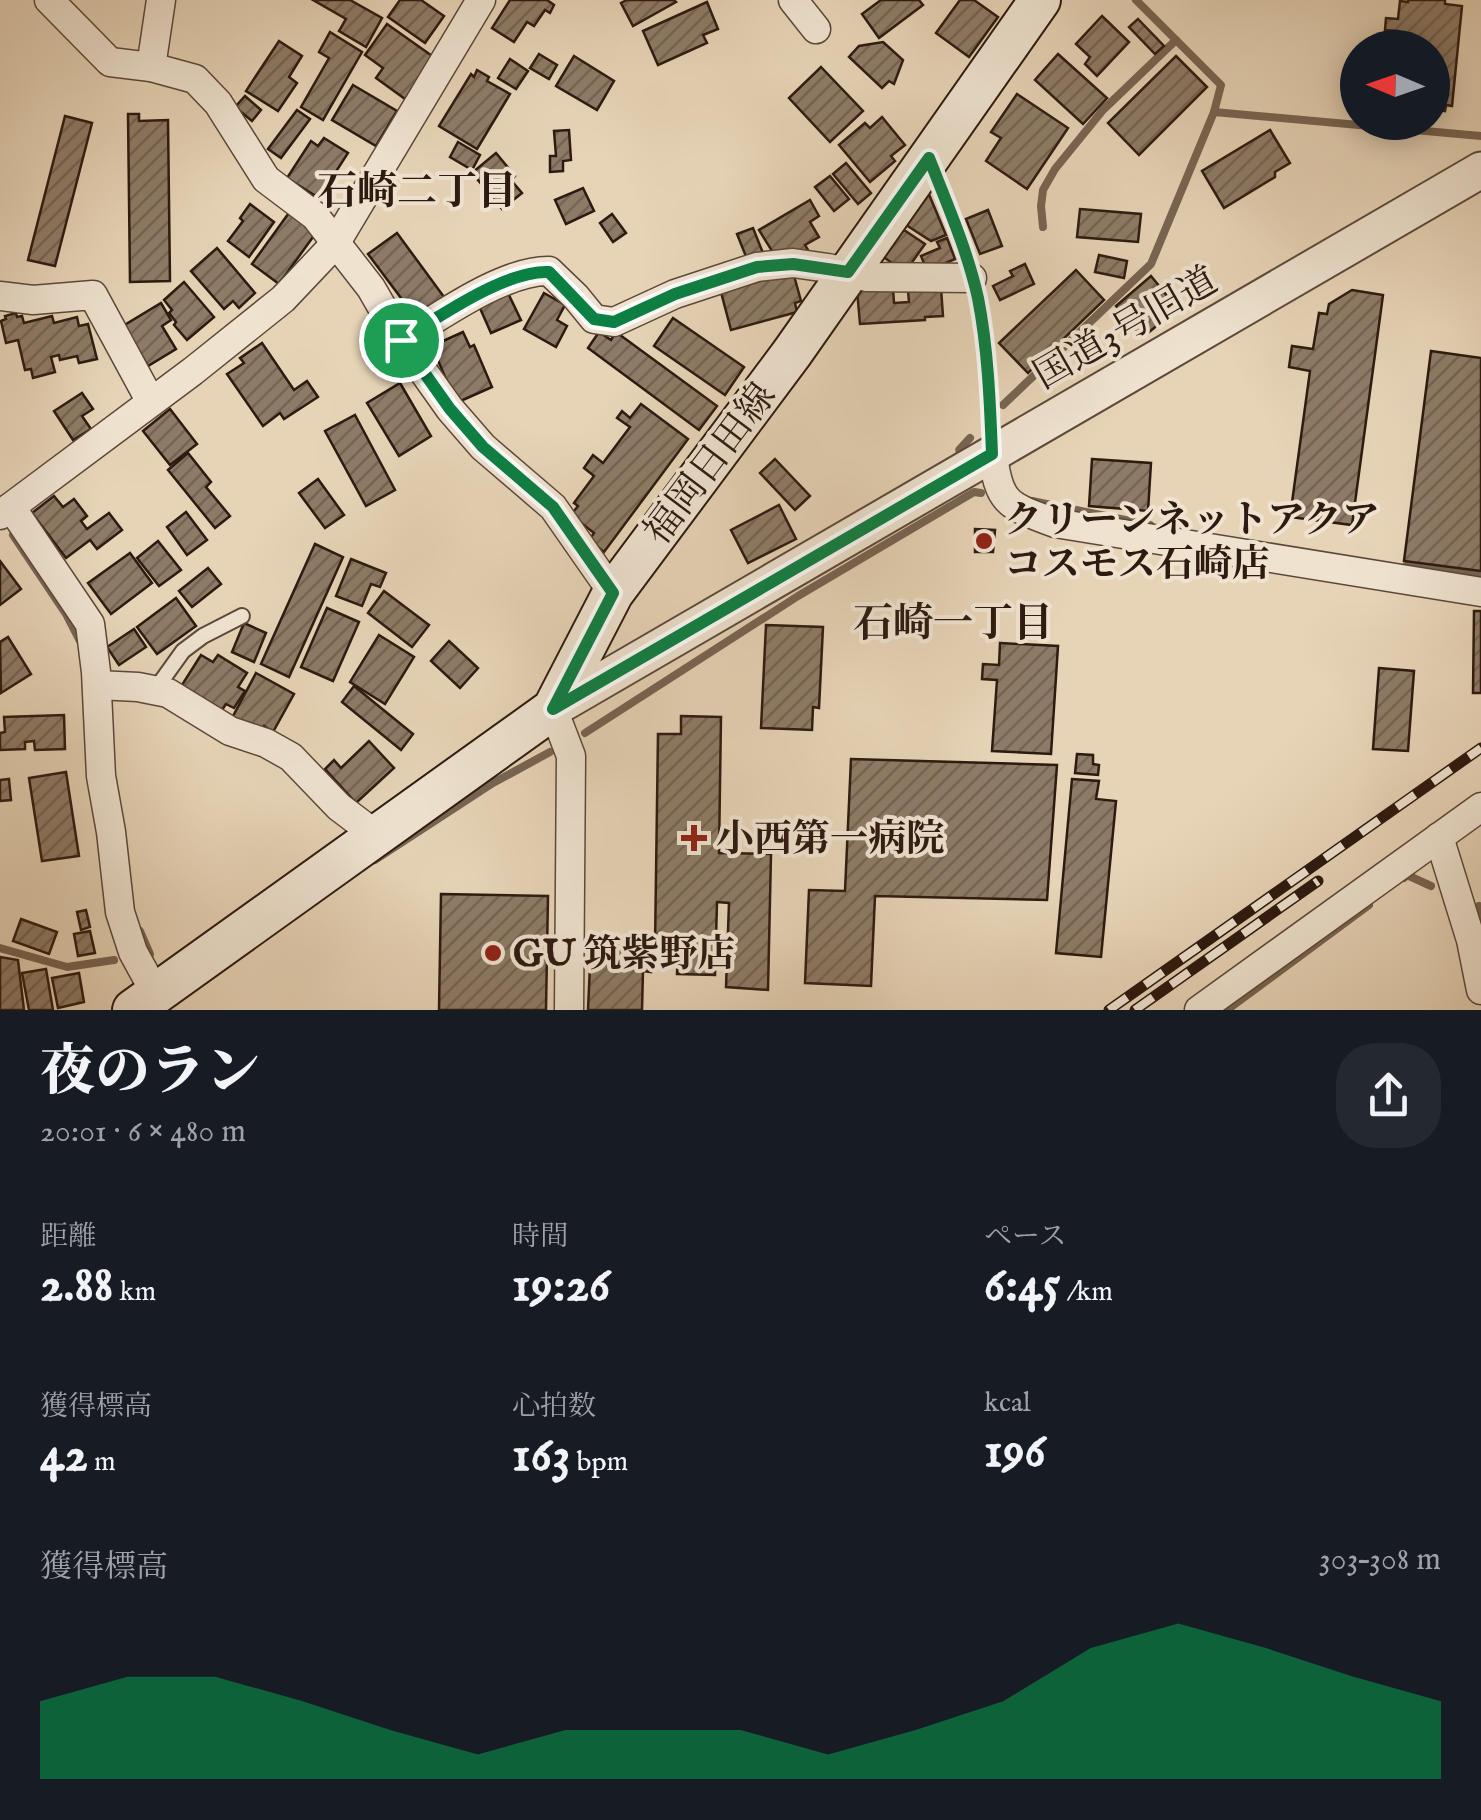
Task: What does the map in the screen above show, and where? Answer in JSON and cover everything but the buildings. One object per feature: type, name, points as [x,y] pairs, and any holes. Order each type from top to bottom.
[{"type":"main road","name":"福岡日田線","points":[[145,1002],[553,709],[613,593],[792,353],[1040,0]]},
{"type":"street","points":[[49,0],[110,62],[195,79],[218,104],[266,179],[315,216],[370,288],[450,409],[483,447],[553,507],[613,593]]},
{"type":"street","points":[[152,68],[161,0]]},
{"type":"street","points":[[145,1002],[120,912],[112,832],[101,776],[90,624],[5,511],[284,299],[335,244],[481,0]]},
{"type":"street","points":[[793,0],[816,30]]},
{"type":"street","name":"国道3号旧道","points":[[553,709],[1481,170]]},
{"type":"street","points":[[401,340],[486,290],[536,271],[549,272],[594,319],[614,322],[675,294],[757,267],[793,264],[866,277],[972,278]]},
{"type":"street","points":[[0,296],[33,300],[93,296],[151,402]]},
{"type":"street","points":[[992,454],[996,484],[1015,508],[1055,523],[1481,592]]},
{"type":"street","points":[[97,685],[168,693],[230,731],[266,743],[291,758],[339,807],[376,835]]},
{"type":"street","points":[[553,709],[570,756],[569,1010]]},
{"type":"street","points":[[1198,1010],[1481,807]]},
{"type":"street","points":[[1439,837],[1471,940],[1481,990]]},
{"type":"lane","points":[[929,158],[962,240],[978,299],[990,389],[992,454]]},
{"type":"lane","points":[[155,690],[183,651],[242,616]]},
{"type":"waterway","points":[[1003,405],[1151,264],[1214,112],[1221,85],[1136,0]]},
{"type":"waterway","points":[[1043,227],[1043,190],[1055,169],[1103,110],[1176,40]]},
{"type":"waterway","points":[[1214,112],[1481,136]]},
{"type":"waterway","points":[[960,452],[970,438]]},
{"type":"waterway","points":[[585,733],[798,596],[974,492],[981,493]]},
{"type":"waterway","points":[[1032,501],[1150,525]]},
{"type":"waterway","points":[[13,535],[81,643]]},
{"type":"waterway","points":[[1406,566],[1481,574]]},
{"type":"waterway","points":[[375,860],[493,783],[550,752]]},
{"type":"waterway","points":[[1404,878],[1407,875],[1431,886]]},
{"type":"waterway","points":[[1227,1010],[1369,905]]},
{"type":"waterway","points":[[1479,906],[1481,917]]},
{"type":"waterway","points":[[140,931],[150,954]]},
{"type":"waterway","points":[[0,948],[67,967],[114,960]]},
{"type":"railway","points":[[1109,1010],[1481,748]]},
{"type":"railway","points":[[1135,1010],[1318,881]]},
{"type":"place","name":"クリーンネットアクア コスモス石崎店","points":[[984,541]]},
{"type":"place","name":"小西第一病院","points":[[694,838]]},
{"type":"place","name":"GU 筑紫野店","points":[[493,953]]},
{"type":"district","name":"石崎二丁目","points":[[417,190]]},
{"type":"district","name":"石崎一丁目","points":[[953,622]]},
{"type":"route","points":[[929,158],[962,240],[978,299],[990,389],[992,454],[553,709],[613,593],[553,507],[483,447],[450,409],[401,340],[486,290],[536,271],[549,272],[594,319],[614,322],[675,294],[757,267],[793,264],[848,272],[929,158]]}]
